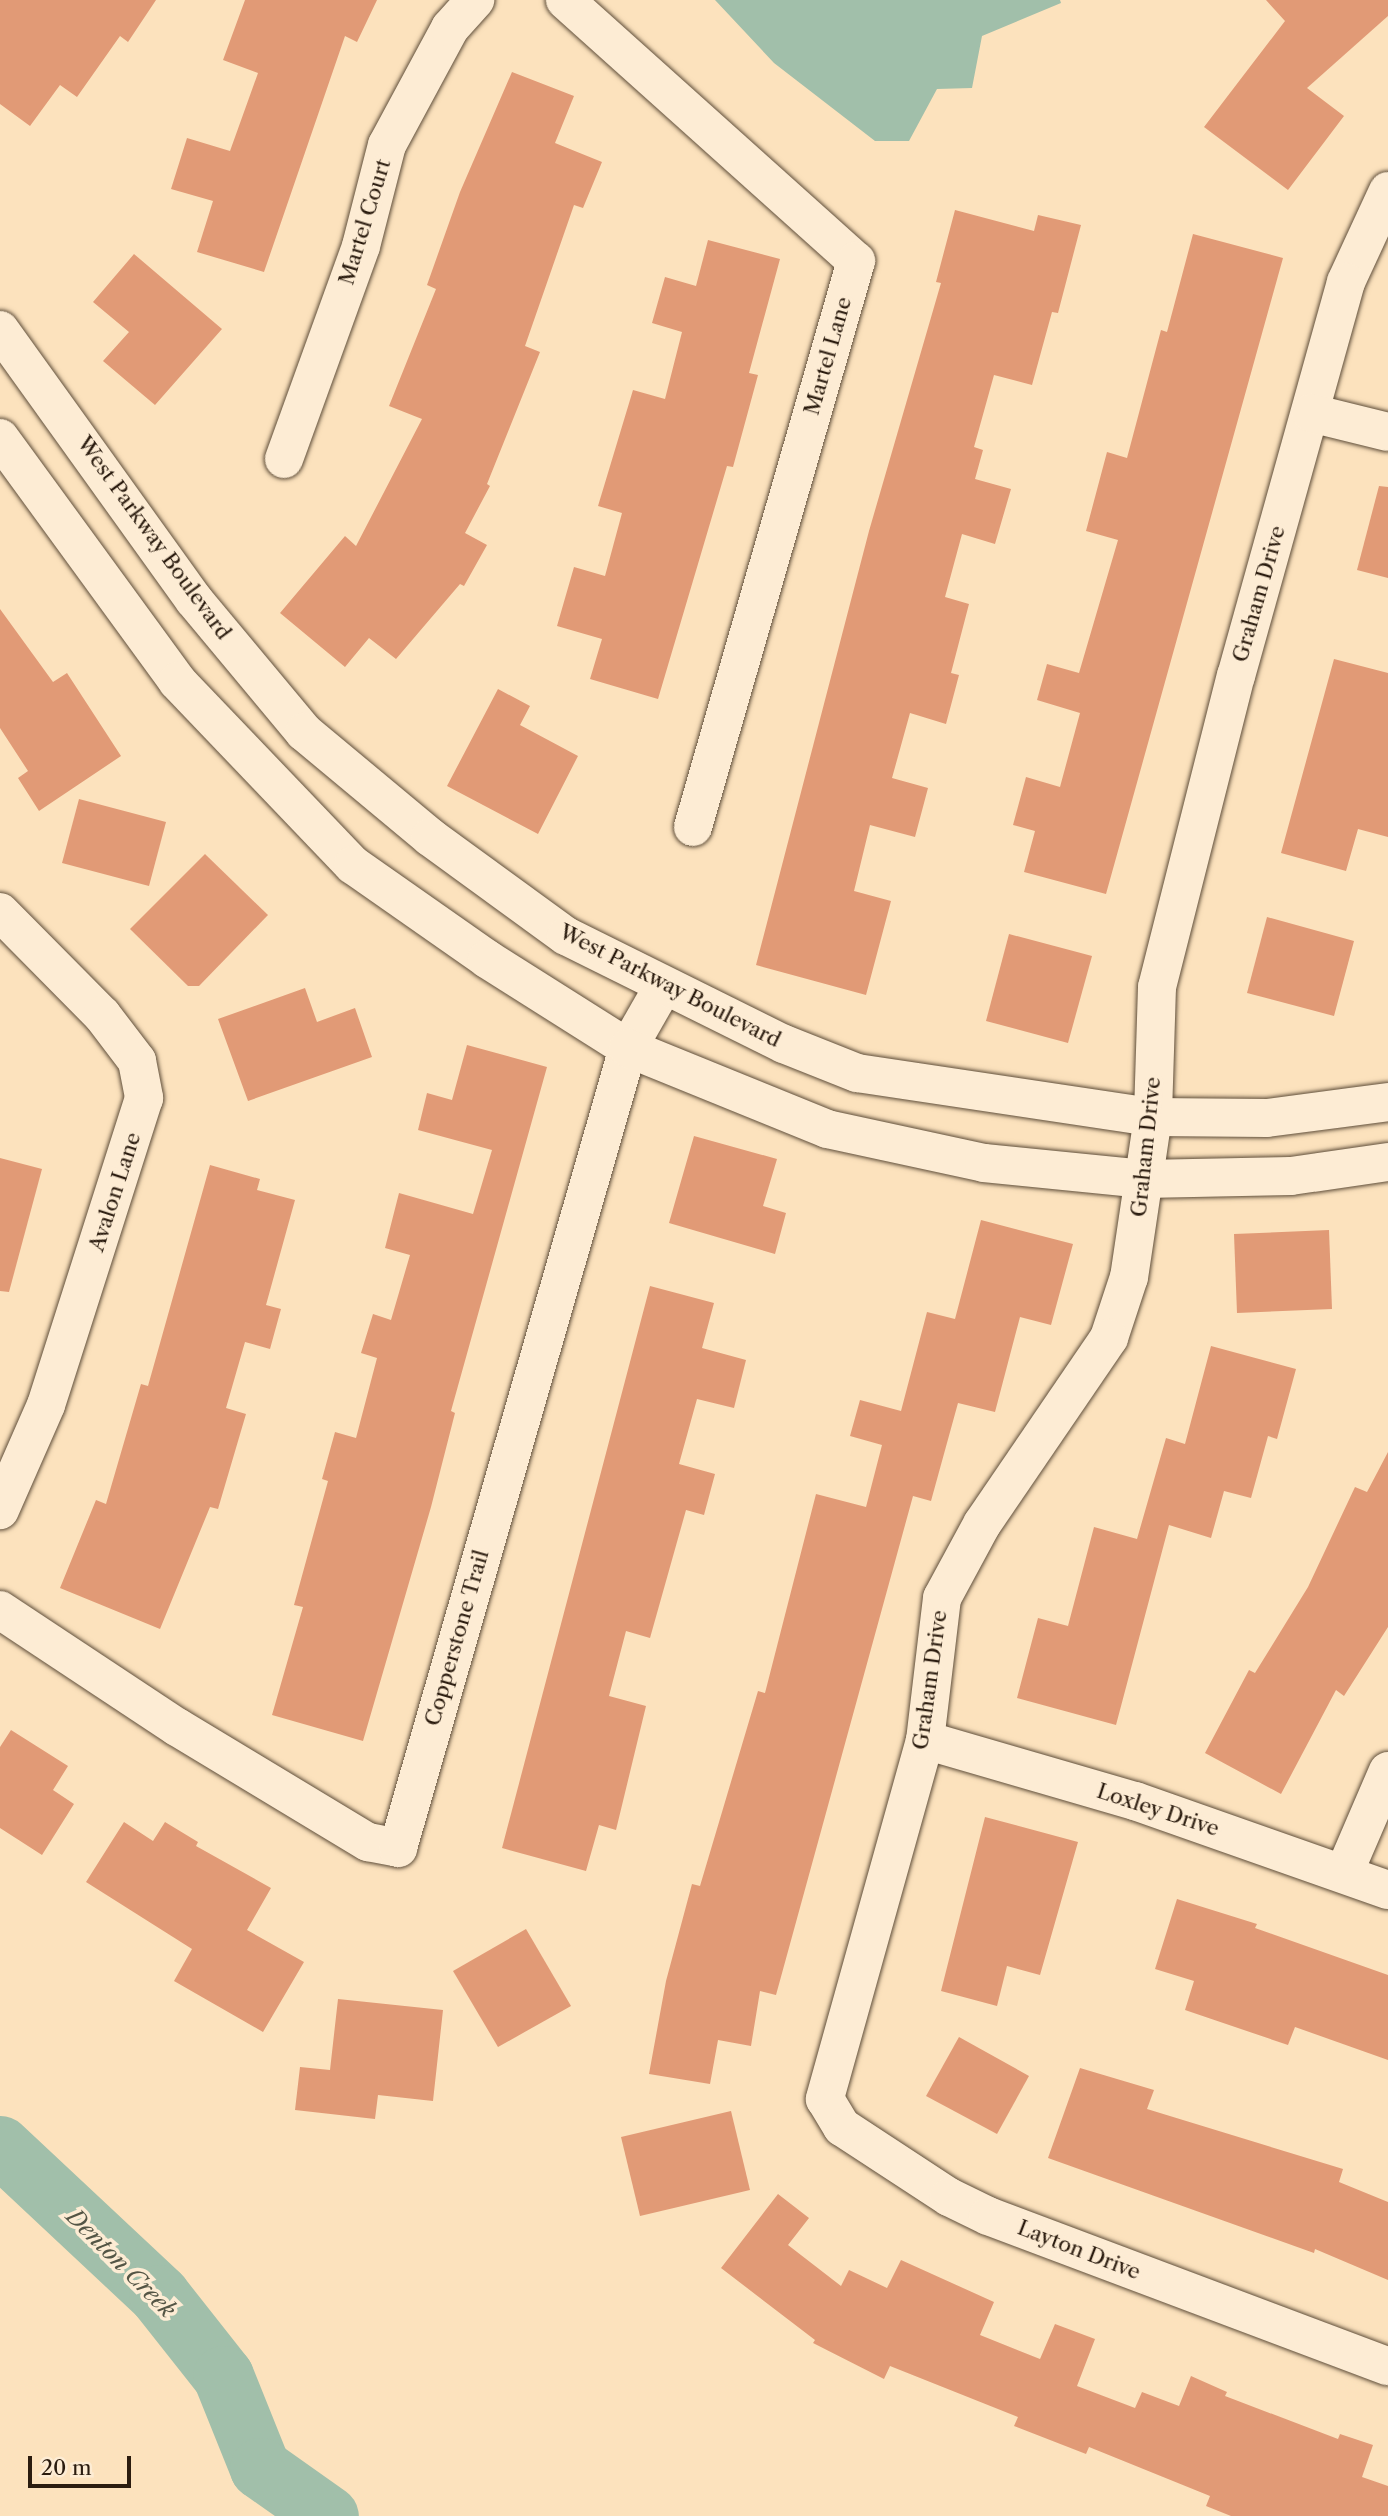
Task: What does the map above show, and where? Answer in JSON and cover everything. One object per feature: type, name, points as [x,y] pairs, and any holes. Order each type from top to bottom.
[{"type":"street","name":"Martel Court","points":[[284,459],[360,246],[387,145],[450,28],[475,0]]},
{"type":"street","name":"Martel Lane","points":[[565,0],[856,261],[693,827]]},
{"type":"street","name":"Graham Drive","points":[[830,2070],[925,1740],[942,1598],[982,1524],[1109,1338],[1129,1278],[1153,1117],[1157,987],[1236,675],[1346,282],[1388,191]]},
{"type":"street","name":"West Parkway Boulevard","points":[[0,330],[194,600],[304,732],[430,837],[566,936],[663,987],[783,1044],[857,1073],[1153,1117],[1267,1118],[1388,1102]]},
{"type":"street","points":[[1311,413],[1388,432]]},
{"type":"street","points":[[0,438],[177,681],[353,865],[487,959],[628,1048],[827,1129],[984,1163],[1144,1179],[1291,1175],[1388,1162]]},
{"type":"street","name":"Avalon Lane","points":[[0,912],[102,1015],[137,1061],[144,1098],[46,1405],[0,1510]]},
{"type":"street","name":"Copperstone Trail","points":[[0,1610],[177,1727],[368,1842],[398,1848],[628,1048],[663,987]]},
{"type":"street","name":"Loxley Drive","points":[[925,1740],[1135,1801],[1388,1890]]},
{"type":"street","points":[[1345,1873],[1388,1771]]},
{"type":"street","name":"Layton Drive","points":[[830,2070],[825,2099],[842,2127],[949,2197],[988,2216],[1388,2366]]},
{"type":"shaded area","points":[[715,0],[1060,0],[1061,3],[982,36],[972,88],[937,89],[909,141],[875,141],[774,63]]},
{"type":"building","points":[[0,0],[156,0],[128,42],[120,36],[77,97],[60,85],[30,126],[0,104]]},
{"type":"building","points":[[245,0],[377,0],[357,42],[345,36],[264,272],[197,252],[213,201],[171,189],[187,138],[230,151],[258,73],[223,60]]},
{"type":"building","points":[[1266,0],[1388,0],[1388,16],[1307,88],[1344,116],[1288,190],[1204,127],[1285,21]]},
{"type":"building","points":[[512,72],[574,96],[555,143],[602,162],[583,208],[574,205],[525,346],[540,352],[487,484],[490,486],[465,533],[487,545],[464,586],[460,584],[396,659],[369,638],[345,667],[280,613],[345,536],[356,546],[422,419],[389,406],[436,289],[427,285],[460,192]]},
{"type":"building","points":[[955,210],[1034,231],[1038,215],[1081,225],[1058,313],[1052,312],[1032,385],[994,375],[974,447],[983,450],[975,479],[1011,489],[995,544],[962,534],[945,597],[969,604],[951,673],[959,675],[946,724],[910,713],[892,778],[928,788],[915,837],[870,825],[854,891],[891,901],[866,995],[756,965],[869,531],[941,283],[936,282]]},
{"type":"building","points":[[1193,234],[1283,258],[1106,894],[1024,872],[1035,831],[1013,825],[1026,777],[1060,787],[1080,713],[1037,700],[1047,664],[1079,673],[1118,540],[1086,531],[1107,452],[1127,458],[1161,330],[1167,332]]},
{"type":"building","points":[[708,240],[780,259],[749,373],[758,375],[733,467],[727,466],[658,699],[590,679],[602,639],[557,626],[574,567],[605,576],[622,513],[598,506],[633,390],[665,399],[682,332],[652,323],[665,277],[696,286]]},
{"type":"building","points":[[134,254],[222,329],[155,405],[103,361],[129,332],[93,302]]},
{"type":"building","points":[[1379,486],[1388,487],[1388,578],[1357,570]]},
{"type":"building","points":[[0,609],[53,682],[67,673],[121,756],[39,811],[18,778],[28,771],[0,728]]},
{"type":"building","points":[[1334,659],[1388,673],[1388,837],[1358,829],[1346,871],[1281,853]]},
{"type":"building","points":[[498,689],[530,706],[520,725],[578,756],[538,834],[447,786]]},
{"type":"building","points":[[79,799],[166,822],[149,886],[62,863]]},
{"type":"building","points":[[205,854],[268,915],[199,986],[188,986],[130,929]]},
{"type":"building","points":[[1267,917],[1354,941],[1334,1016],[1247,993]]},
{"type":"building","points":[[1009,934],[1092,956],[1068,1043],[986,1021]]},
{"type":"building","points":[[305,988],[317,1022],[355,1008],[372,1057],[248,1101],[218,1019]]},
{"type":"building","points":[[467,1045],[547,1067],[451,1411],[455,1413],[431,1507],[363,1741],[272,1715],[303,1607],[294,1605],[328,1481],[322,1479],[335,1432],[356,1438],[377,1358],[361,1353],[373,1314],[391,1320],[410,1255],[385,1248],[399,1193],[473,1214],[492,1150],[418,1130],[427,1093],[452,1100]]},
{"type":"building","points":[[694,1136],[777,1159],[763,1206],[786,1213],[775,1254],[669,1223]]},
{"type":"building","points":[[0,1158],[42,1169],[9,1292],[0,1291]]},
{"type":"building","points":[[210,1165],[260,1179],[257,1190],[295,1200],[266,1305],[281,1309],[270,1349],[245,1342],[226,1408],[246,1414],[218,1509],[210,1507],[160,1629],[60,1588],[96,1500],[106,1504],[141,1384],[148,1386]]},
{"type":"building","points":[[981,1220],[1073,1244],[1051,1325],[1020,1317],[995,1412],[958,1403],[931,1501],[913,1496],[776,1995],[760,1991],[751,2046],[718,2040],[710,2084],[649,2074],[666,1981],[692,1884],[700,1886],[758,1691],[765,1693],[816,1494],[866,1507],[882,1445],[850,1436],[860,1400],[901,1411],[927,1312],[955,1319]]},
{"type":"building","points":[[1329,1230],[1332,1309],[1237,1313],[1234,1234]]},
{"type":"building","points":[[650,1286],[714,1303],[702,1348],[746,1360],[734,1408],[697,1399],[679,1464],[715,1474],[704,1515],[686,1510],[650,1638],[626,1631],[609,1696],[646,1706],[616,1830],[599,1825],[586,1871],[502,1848]]},
{"type":"building","points":[[1211,1346],[1296,1369],[1277,1439],[1268,1436],[1251,1498],[1224,1491],[1211,1538],[1169,1525],[1116,1725],[1017,1698],[1038,1618],[1068,1626],[1094,1527],[1137,1539],[1166,1438],[1185,1444]]},
{"type":"building","points":[[1388,1452],[1388,1627],[1344,1696],[1336,1690],[1281,1794],[1205,1753],[1249,1670],[1255,1673],[1308,1587],[1355,1487],[1367,1492]]},
{"type":"building","points":[[11,1730],[68,1766],[53,1790],[74,1804],[42,1855],[0,1828],[0,1747]]},
{"type":"building","points":[[985,1817],[1078,1842],[1040,1975],[1007,1966],[997,2006],[941,1991]]},
{"type":"building","points":[[124,1822],[153,1841],[165,1822],[198,1842],[196,1846],[271,1888],[247,1930],[304,1962],[263,2032],[174,1981],[192,1949],[86,1882]]},
{"type":"building","points":[[1177,1899],[1257,1924],[1255,1928],[1388,1975],[1388,2060],[1295,2027],[1288,2045],[1185,2010],[1194,1981],[1155,1969]]},
{"type":"building","points":[[526,1929],[571,2006],[498,2047],[453,1971]]},
{"type":"building","points":[[338,1999],[443,2010],[433,2101],[378,2095],[375,2119],[295,2110],[300,2067],[330,2070]]},
{"type":"building","points":[[959,2037],[1029,2076],[997,2134],[926,2096]]},
{"type":"building","points":[[1080,2068],[1154,2090],[1147,2109],[1343,2169],[1339,2182],[1388,2202],[1388,2280],[1315,2249],[1314,2253],[1048,2158]]},
{"type":"building","points":[[731,2111],[750,2190],[640,2216],[621,2137]]},
{"type":"building","points":[[778,2194],[809,2218],[788,2245],[841,2286],[849,2270],[887,2288],[901,2260],[994,2302],[980,2335],[1040,2359],[1055,2324],[1095,2339],[1077,2386],[1135,2408],[1142,2392],[1179,2406],[1191,2376],[1227,2392],[1225,2396],[1338,2439],[1340,2434],[1373,2445],[1362,2477],[1388,2486],[1388,2516],[1231,2516],[1206,2506],[1210,2496],[1089,2447],[1086,2454],[1014,2426],[1018,2417],[890,2366],[884,2379],[813,2343],[815,2340],[721,2268]]},
{"type":"waterway","name":"Denton Creek","points":[[0,2146],[159,2295],[223,2376],[260,2468],[328,2516]]}]
